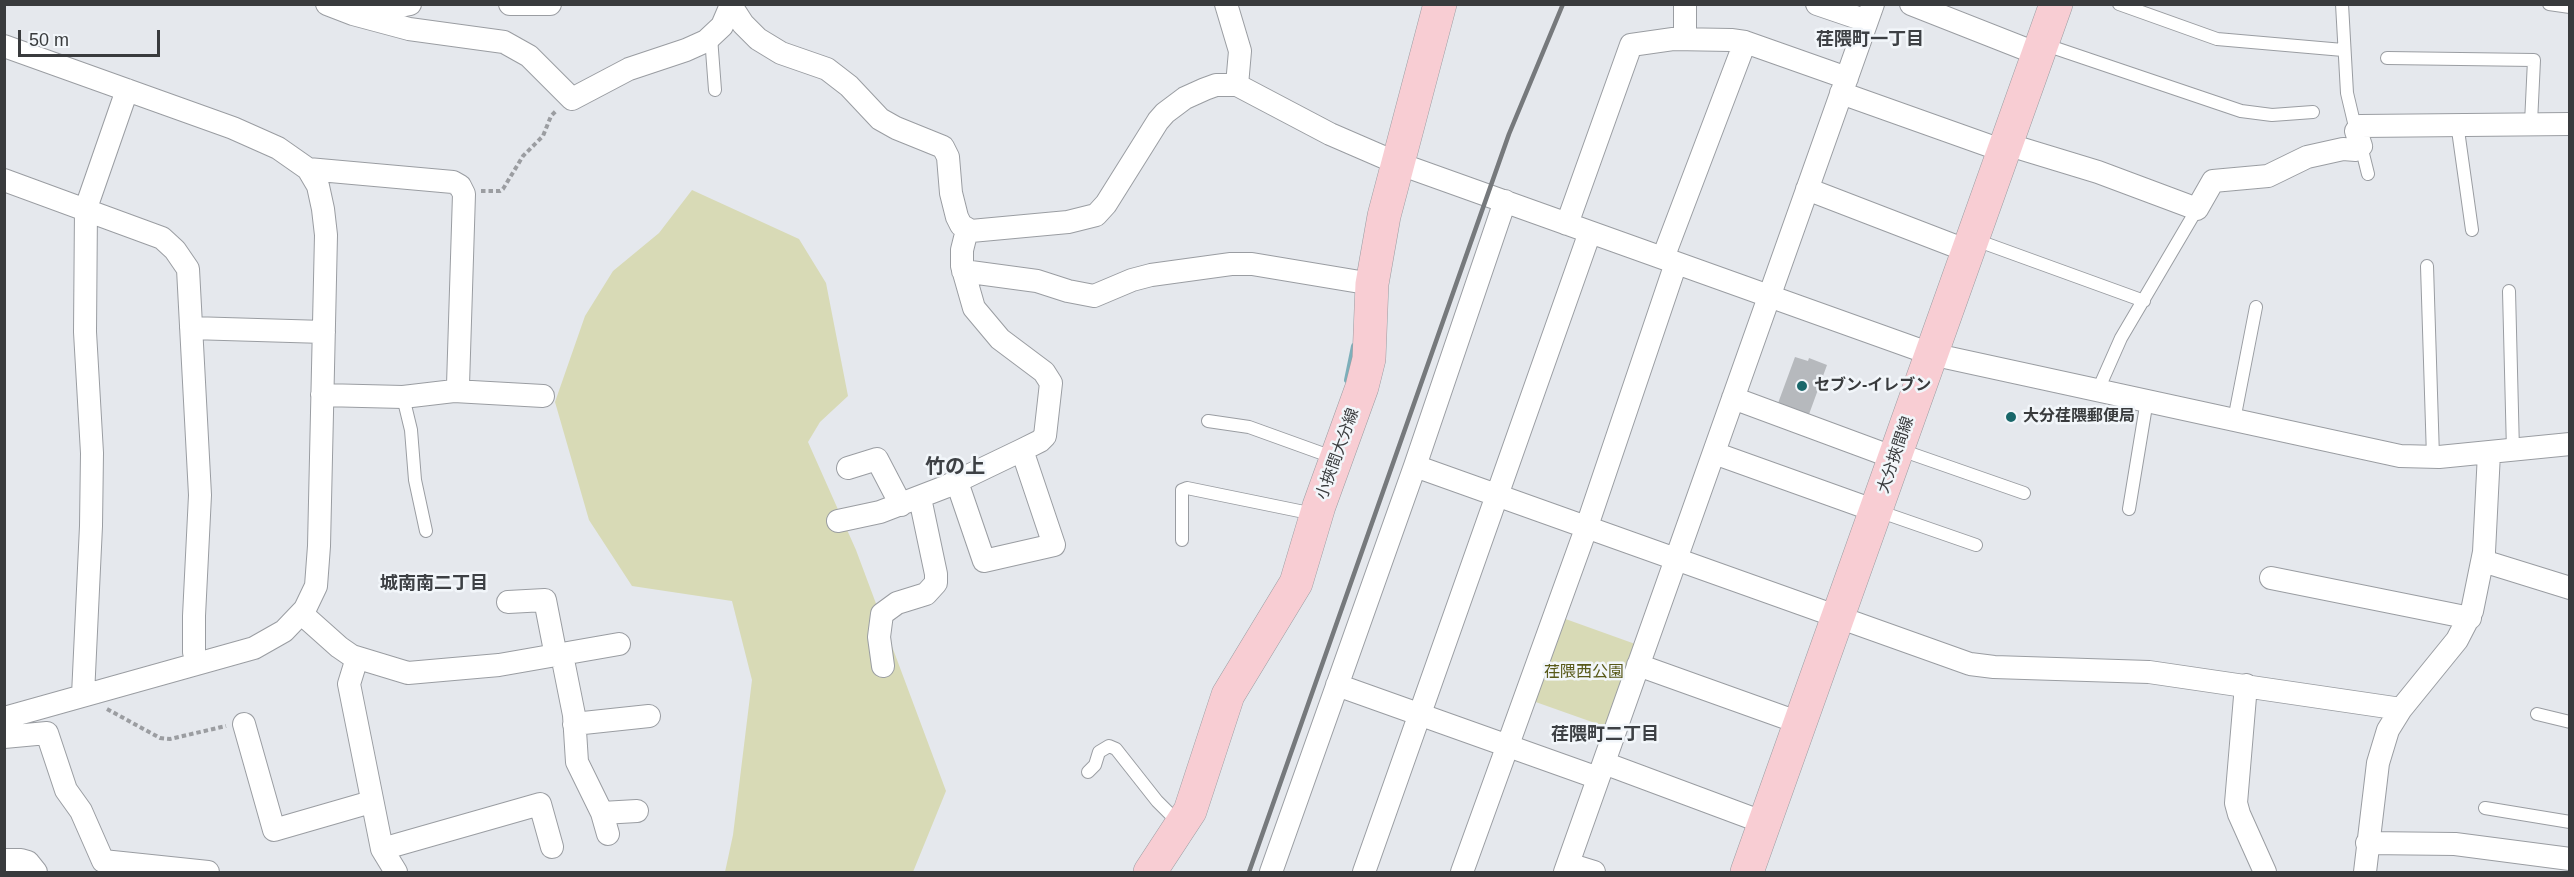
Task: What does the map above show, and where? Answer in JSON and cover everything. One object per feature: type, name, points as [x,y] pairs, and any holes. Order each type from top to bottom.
[{"type":"main road","name":"小挾間大分線","points":[[1150,873],[1182,825],[1197,793],[1217,721],[1228,695],[1296,583],[1316,515],[1366,372],[1372,284],[1397,163],[1440,4]]},
{"type":"main road","name":"大分挾間線","points":[[1748,873],[2056,4]]},
{"type":"street","points":[[327,4],[353,15],[410,29],[504,42],[529,56],[572,99],[629,69],[686,50],[711,37],[722,26],[730,5],[758,39],[781,53],[827,69],[849,86],[880,119],[943,147],[948,157],[953,203],[962,225],[968,230],[1068,222],[1096,215],[1106,204],[1165,113],[1185,98],[1204,89],[1216,85],[1237,85],[1320,129],[1397,163],[1931,354],[2388,454],[2433,457],[2570,444]]},
{"type":"street","points":[[353,15],[410,4]]},
{"type":"street","points":[[510,4],[550,4]]},
{"type":"street","points":[[1226,4],[1240,51],[1237,85]]},
{"type":"street","points":[[1685,4],[1685,39]]},
{"type":"street","points":[[1594,873],[1566,868],[1870,13],[1817,4]]},
{"type":"street","points":[[1911,4],[2040,49]]},
{"type":"street","points":[[1567,224],[1627,50],[1631,45],[1685,39],[1744,42],[1844,86],[2005,148],[2098,172],[2197,209],[2214,181],[2268,176],[2307,157],[2343,149],[2356,150],[2360,126],[2570,123]]},
{"type":"street","points":[[1462,873],[1587,526],[1669,260],[1744,42]]},
{"type":"street","points":[[4,46],[255,137],[298,161],[308,170],[318,186],[325,223],[317,579],[314,593],[302,614],[291,626],[266,642],[244,651],[4,718]]},
{"type":"street","points":[[83,695],[92,526],[92,453],[85,332],[86,208],[127,90]]},
{"type":"street","points":[[308,170],[453,182],[463,190],[458,385],[454,391]]},
{"type":"street","points":[[4,180],[86,208],[162,238],[175,250],[188,269],[200,495],[194,616],[194,652],[197,663]]},
{"type":"street","points":[[1807,189],[1970,245]]},
{"type":"street","points":[[1271,873],[1415,466],[1505,201]]},
{"type":"street","points":[[838,521],[880,512],[957,482],[1040,441],[1045,436],[1051,383],[1044,372],[1000,339],[979,315],[971,301],[963,271],[962,250],[968,230]]},
{"type":"street","points":[[1364,873],[1590,232]]},
{"type":"street","points":[[963,271],[1037,281],[1094,296],[1132,280],[1151,275],[1231,264],[1252,264],[1372,284]]},
{"type":"street","points":[[190,328],[324,332]]},
{"type":"street","points":[[322,395],[404,397],[454,391],[543,396]]},
{"type":"street","points":[[1733,398],[1896,454]]},
{"type":"street","points":[[957,482],[984,561],[1054,545],[1022,450]]},
{"type":"street","points":[[1714,453],[1876,511]]},
{"type":"street","points":[[2365,873],[2367,843],[2381,748],[2388,730],[2401,709],[2457,640],[2470,618],[2483,561],[2489,453]]},
{"type":"street","points":[[848,468],[877,459],[910,501],[936,574],[936,583],[926,594],[897,603],[882,614],[879,637],[883,666]]},
{"type":"street","points":[[1415,466],[1971,664],[1994,667],[2149,672],[2401,709]]},
{"type":"street","points":[[2483,561],[2570,588]]},
{"type":"street","points":[[2271,578],[2470,618]]},
{"type":"street","points":[[508,602],[545,600],[574,724],[577,762],[605,824],[638,811]]},
{"type":"street","points":[[302,614],[339,647],[357,658],[408,673],[500,665],[619,644]]},
{"type":"street","points":[[357,658],[349,684],[382,849],[396,873]]},
{"type":"street","points":[[1638,665],[1800,723]]},
{"type":"street","points":[[1337,685],[1508,746],[1601,771],[1765,823]]},
{"type":"street","points":[[2246,685],[2236,803],[2265,873]]},
{"type":"street","points":[[574,724],[649,716]]},
{"type":"street","points":[[244,724],[274,830],[371,802]]},
{"type":"street","points":[[4,737],[47,733],[66,790],[81,811],[103,861],[147,870],[208,873]]},
{"type":"street","points":[[382,849],[540,804],[552,847]]},
{"type":"street","points":[[2367,843],[2464,845],[2570,859]]},
{"type":"street","points":[[4,860],[28,862],[36,873]]},
{"type":"lane","points":[[2119,4],[2224,40],[2343,50]]},
{"type":"lane","points":[[2342,4],[2346,93],[2368,174]]},
{"type":"lane","points":[[2549,4],[2570,7]]},
{"type":"lane","points":[[711,37],[715,90]]},
{"type":"lane","points":[[2040,49],[2241,111],[2272,115],[2313,112]]},
{"type":"lane","points":[[2387,58],[2534,60],[2531,123]]},
{"type":"lane","points":[[2457,123],[2472,230]]},
{"type":"lane","points":[[2098,390],[2121,338],[2197,209]]},
{"type":"lane","points":[[1970,245],[2144,301]]},
{"type":"lane","points":[[2427,266],[2433,457]]},
{"type":"lane","points":[[2509,291],[2513,451]]},
{"type":"lane","points":[[2234,420],[2256,307]]},
{"type":"lane","points":[[404,397],[411,430],[415,480],[426,531]]},
{"type":"lane","points":[[2129,509],[2147,400]]},
{"type":"lane","points":[[1208,421],[1249,427],[1336,458]]},
{"type":"lane","points":[[1896,454],[2024,493]]},
{"type":"lane","points":[[1182,540],[1182,490],[1187,488],[1316,515]]},
{"type":"lane","points":[[1876,511],[1976,546]]},
{"type":"lane","points":[[2537,714],[2570,722]]},
{"type":"lane","points":[[1088,772],[1095,765],[1099,752],[1109,746],[1116,749],[1157,801],[1182,825]]},
{"type":"lane","points":[[2485,808],[2570,822]]},
{"type":"path","points":[[463,190],[500,191],[503,189],[523,156],[543,136],[551,116],[572,99]]},
{"type":"path","points":[[83,695],[160,738],[170,739],[239,723],[244,724]]},
{"type":"green space","points":[[692,190],[799,239],[826,283],[848,396],[820,422],[808,442],[856,550],[946,791],[913,872],[725,872],[733,835],[752,680],[732,601],[632,586],[589,520],[555,402],[585,316],[613,271],[659,233]]},
{"type":"green space","name":"荏隈西公園","points":[[1560,617],[1638,645],[1609,728],[1530,700]]},
{"type":"building","name":"セブン-イレブン","points":[[1795,357],[1808,361],[1809,358],[1827,365],[1808,417],[1777,406]]},
{"type":"waterway","points":[[1347,380],[1354,346]]},
{"type":"railway","points":[[1249,872],[1509,134],[1563,4]]},
{"type":"place","name":"セブン-イレブン","points":[[1802,386]]},
{"type":"place","name":"大分荏隈郵便局","points":[[2011,417]]},
{"type":"district","name":"荏隈町一丁目","points":[[1870,40]]},
{"type":"district","name":"竹の上","points":[[955,467]]},
{"type":"district","name":"城南南二丁目","points":[[434,584]]},
{"type":"district","name":"荏隈町二丁目","points":[[1605,735]]}]
